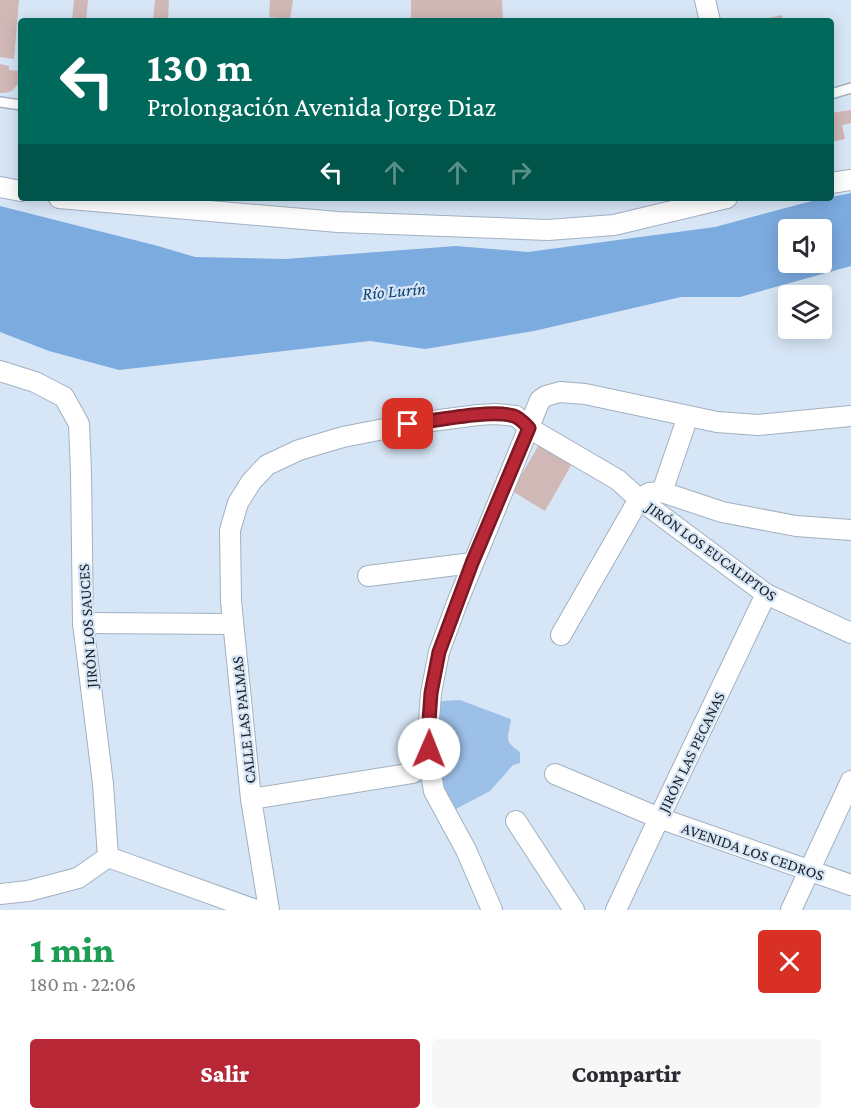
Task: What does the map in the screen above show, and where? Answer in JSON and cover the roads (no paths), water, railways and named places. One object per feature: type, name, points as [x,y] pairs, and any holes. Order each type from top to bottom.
[{"type":"street","points":[[705,0],[710,18]]},
{"type":"street","points":[[834,183],[851,180]]},
{"type":"street","points":[[0,187],[18,190]]},
{"type":"street","points":[[94,201],[338,222],[548,230],[614,225],[714,201]]},
{"type":"street","name":"JIRÓN LOS SAUCES","points":[[0,371],[35,382],[64,397],[79,424],[83,623],[103,784],[108,857]]},
{"type":"street","points":[[492,910],[466,850],[434,791],[428,735],[431,693],[439,652],[472,563],[540,400],[560,392],[585,394],[717,422],[758,425],[851,416]]},
{"type":"street","name":"CALLE LAS PALMAS","points":[[269,910],[251,799],[233,624],[230,530],[238,503],[251,482],[267,465],[299,450],[343,437],[408,424],[496,414],[516,416],[529,428]]},
{"type":"street","points":[[662,492],[688,416]]},
{"type":"street","name":"JIRÓN LOS EUCALIPTOS","points":[[529,428],[618,480],[639,499],[766,594],[851,633]]},
{"type":"street","points":[[561,635],[639,499],[649,493],[662,492],[722,512],[796,525],[851,530]]},
{"type":"street","points":[[368,576],[472,563]]},
{"type":"street","name":"JIRÓN LAS PECANAS","points":[[616,910],[766,594]]},
{"type":"street","points":[[83,623],[233,624]]},
{"type":"street","points":[[251,799],[413,773]]},
{"type":"street","name":"AVENIDA LOS CEDROS","points":[[555,774],[659,818],[851,885]]},
{"type":"street","points":[[791,910],[851,781]]},
{"type":"street","points":[[516,821],[573,910]]},
{"type":"street","points":[[0,894],[28,891],[78,878],[108,857],[256,910]]},
{"type":"lane","points":[[834,93],[851,88]]},
{"type":"lane","points":[[0,102],[18,105]]},
{"type":"water","name":"Río Lurín","points":[[851,193],[851,266],[832,271],[832,219],[778,219],[778,273],[826,273],[740,297],[681,297],[534,331],[425,349],[370,341],[119,370],[49,351],[0,332],[0,206],[195,257],[285,259],[456,246],[528,252],[715,227],[808,202],[834,201],[834,197]]}]
